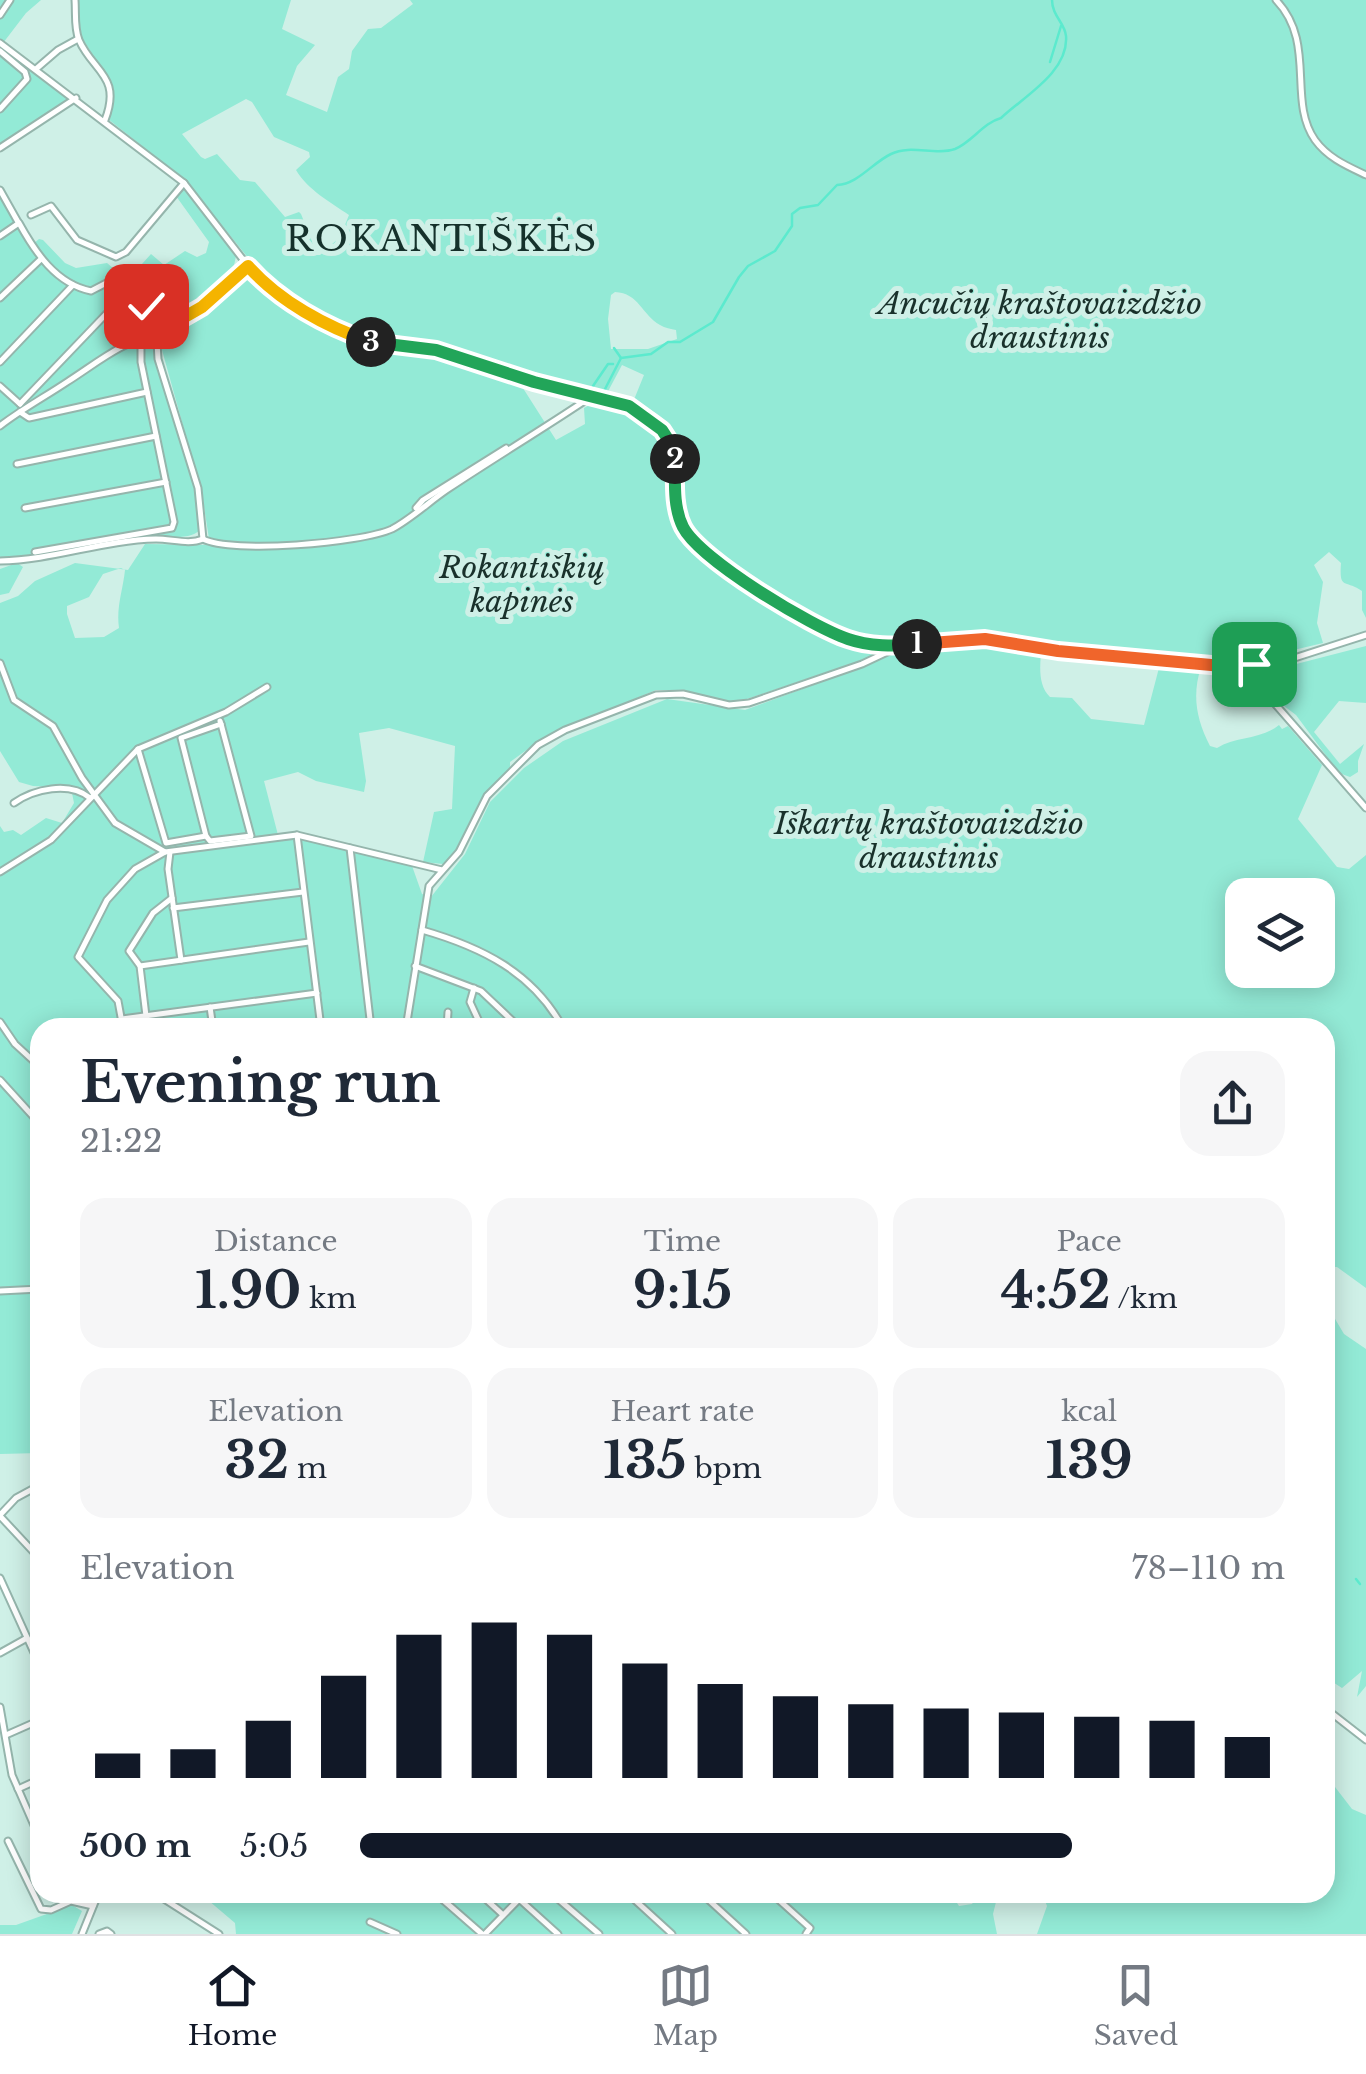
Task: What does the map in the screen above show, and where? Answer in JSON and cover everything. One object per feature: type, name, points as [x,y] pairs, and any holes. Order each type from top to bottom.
[{"type":"street","points":[[0,15],[10,0]]},
{"type":"street","points":[[74,0],[79,39],[107,80],[105,120]]},
{"type":"street","points":[[1276,0],[1288,13],[1296,33],[1305,110],[1313,137],[1328,154],[1366,175]]},
{"type":"street","points":[[36,69],[79,39]]},
{"type":"street","points":[[0,45],[184,182],[248,266],[286,300],[363,339],[436,350],[629,406],[662,430],[675,456],[676,502],[682,524],[709,559],[837,634],[856,641],[901,646],[985,639],[1058,651],[1244,668],[1254,664],[1260,668]]},
{"type":"street","points":[[0,45],[27,78],[0,109]]},
{"type":"street","points":[[0,148],[76,98]]},
{"type":"street","points":[[32,216],[51,206],[77,240],[116,257],[126,252],[184,182]]},
{"type":"street","points":[[0,190],[40,259],[73,285],[91,292],[119,278],[169,326]]},
{"type":"street","points":[[0,236],[19,222]]},
{"type":"street","points":[[0,298],[40,259]]},
{"type":"street","points":[[21,407],[66,383],[112,350],[160,334],[202,307],[248,266]]},
{"type":"street","points":[[0,362],[73,285]]},
{"type":"street","points":[[0,426],[131,288]]},
{"type":"street","points":[[160,334],[158,359],[198,488],[203,539]]},
{"type":"street","points":[[34,552],[172,528],[174,522],[139,350],[141,340]]},
{"type":"street","points":[[0,386],[28,418],[147,392]]},
{"type":"street","points":[[0,561],[60,556],[106,544],[155,539],[203,539],[263,546],[347,540],[392,528],[576,406],[585,396]]},
{"type":"street","points":[[17,464],[157,436]]},
{"type":"street","points":[[24,508],[166,482]]},
{"type":"street","points":[[1260,668],[1366,635]]},
{"type":"street","points":[[407,1018],[429,886],[463,846],[487,796],[532,750],[565,730],[667,693],[729,705],[749,703],[862,664],[901,646]]},
{"type":"street","points":[[0,663],[14,700],[53,726],[91,796],[122,829],[168,852]]},
{"type":"street","points":[[1244,668],[1246,678],[1256,681],[1366,808]]},
{"type":"street","points":[[1256,681],[1260,668]]},
{"type":"street","points":[[0,872],[50,840],[138,749],[218,716],[267,687]]},
{"type":"street","points":[[218,716],[221,724],[252,832],[251,836],[210,841],[181,738],[221,724]]},
{"type":"street","points":[[138,749],[166,843],[206,836]]},
{"type":"street","points":[[14,803],[32,790],[76,791],[91,796]]},
{"type":"street","points":[[122,1018],[118,1001],[78,958],[107,900],[126,877],[168,852],[298,836],[442,870]]},
{"type":"street","points":[[298,836],[320,1018]]},
{"type":"street","points":[[197,838],[198,848]]},
{"type":"street","points":[[350,848],[370,1018]]},
{"type":"street","points":[[168,852],[180,960]]},
{"type":"street","points":[[173,908],[303,892]]},
{"type":"street","points":[[146,1016],[140,966],[129,953],[154,913],[172,898]]},
{"type":"street","points":[[421,930],[496,958],[538,991],[556,1018]]},
{"type":"street","points":[[140,966],[309,942]]},
{"type":"street","points":[[415,966],[489,996],[510,1018]]},
{"type":"street","points":[[474,988],[470,1002],[477,1018]]},
{"type":"street","points":[[130,1018],[317,993]]},
{"type":"street","points":[[210,1007],[212,1018]]},
{"type":"street","points":[[448,1012],[448,1018]]},
{"type":"street","points":[[0,1022],[30,1059]]},
{"type":"street","points":[[0,1080],[30,1113]]},
{"type":"street","points":[[0,1291],[30,1290]]},
{"type":"street","points":[[30,1490],[16,1498],[0,1516],[30,1548]]},
{"type":"street","points":[[0,1578],[30,1644]]},
{"type":"street","points":[[0,1653],[27,1638]]},
{"type":"street","points":[[0,1706],[9,1766],[30,1816]]},
{"type":"street","points":[[1335,1716],[1366,1740]]},
{"type":"street","points":[[5,1736],[30,1725]]},
{"type":"street","points":[[18,1789],[30,1783]]},
{"type":"street","points":[[8,1840],[30,1885]]},
{"type":"street","points":[[39,1903],[47,1911],[68,1903]]},
{"type":"street","points":[[84,1903],[93,1906]]},
{"type":"street","points":[[82,1934],[94,1903]]},
{"type":"street","points":[[170,1903],[218,1934]]},
{"type":"street","points":[[448,1903],[486,1933],[513,1903]]},
{"type":"street","points":[[490,1903],[502,1914]]},
{"type":"street","points":[[524,1903],[558,1934]]},
{"type":"street","points":[[563,1903],[599,1934]]},
{"type":"street","points":[[638,1903],[672,1934]]},
{"type":"street","points":[[712,1903],[746,1934]]},
{"type":"street","points":[[782,1903],[810,1928],[806,1934]]},
{"type":"street","points":[[370,1922],[398,1934]]},
{"type":"street","points":[[99,1934],[111,1934]]},
{"type":"green space","points":[[0,0],[41,0],[0,47]]},
{"type":"green space","points":[[76,0],[291,0],[282,29],[315,45],[297,66],[286,95],[327,112],[338,77],[349,69],[352,51],[368,29],[381,28],[413,4],[410,0],[1366,0],[1366,618],[1362,591],[1342,581],[1341,563],[1329,552],[1314,565],[1323,582],[1317,623],[1323,643],[1253,660],[1031,643],[1042,646],[1040,673],[1046,692],[1050,697],[1072,698],[1091,719],[1144,725],[1160,664],[1201,667],[1197,707],[1210,746],[1217,748],[1279,725],[1282,729],[1288,726],[1322,765],[1298,819],[1337,867],[1349,869],[1366,855],[1366,1288],[1335,1267],[1335,1018],[30,1018],[30,1453],[0,1454],[0,826],[4,832],[13,830],[21,835],[46,818],[62,823],[74,803],[71,788],[19,782],[0,751],[0,603],[75,563],[119,569],[103,574],[89,597],[67,606],[75,638],[104,637],[119,628],[124,569],[128,570],[145,544],[210,545],[202,494],[162,350],[163,336],[169,328],[217,300],[244,274],[250,275],[305,315],[357,340],[445,355],[521,385],[556,440],[585,424],[584,408],[593,403],[628,413],[649,424],[665,441],[670,453],[670,516],[698,557],[739,589],[746,587],[837,638],[868,645],[866,636],[799,608],[745,573],[703,539],[685,506],[681,456],[671,427],[657,414],[633,402],[644,375],[622,365],[605,397],[445,348],[383,340],[305,307],[266,280],[186,181],[108,119],[111,84],[79,33]],"holes":[[[246,99],[252,102],[274,137],[309,152],[310,157],[296,170],[301,177],[349,215],[340,237],[320,255],[312,255],[309,250],[313,244],[299,212],[285,217],[255,182],[240,180],[217,154],[201,157],[182,134]],[[623,293],[654,321],[676,330],[677,339],[648,349],[611,349],[611,295]],[[871,657],[871,662],[862,667],[745,710],[667,699],[563,741],[524,768],[490,802],[465,854],[431,897],[422,894],[411,863],[278,835],[264,781],[298,772],[316,781],[364,792],[359,733],[389,728],[455,746],[452,809],[434,812],[423,862],[443,864],[461,845],[485,793],[510,768],[510,762],[546,736],[656,690],[683,690],[738,702]]]},
{"type":"green space","points":[[0,48],[69,100],[0,148]]},
{"type":"green space","points":[[184,187],[236,256],[233,269],[219,288],[169,322],[152,340],[197,498],[200,530],[180,537],[140,537],[0,558],[0,190],[32,245],[43,240],[65,263],[76,268],[107,263],[129,283],[150,273],[142,264],[151,254],[164,265],[185,251],[197,257],[206,253],[209,242],[176,196]]},
{"type":"green space","points":[[17,563],[23,567],[9,593],[0,595],[0,569]]},
{"type":"green space","points":[[1366,646],[1366,703],[1339,701],[1314,732],[1340,764],[1364,744],[1358,772],[1350,777],[1339,773],[1296,715],[1271,696],[1264,677],[1273,670]]},
{"type":"green space","points":[[1335,1319],[1344,1334],[1366,1349],[1366,1686],[1357,1697],[1362,1671],[1342,1688],[1335,1683]]},
{"type":"green space","points":[[1335,1787],[1352,1809],[1366,1815],[1366,1934],[1037,1934],[1046,1903],[1335,1903]]},
{"type":"green space","points":[[211,1903],[959,1906],[996,1903],[993,1914],[997,1934],[236,1934],[235,1923]]},
{"type":"green space","points":[[72,1905],[82,1911],[72,1934],[0,1934],[0,1925],[16,1925]]},
{"type":"waterway","points":[[604,391],[621,358],[651,354],[713,322],[739,277],[748,266],[775,251],[792,226],[792,214],[800,208],[818,205],[837,185],[852,181],[891,154],[955,149],[1032,92],[1053,72],[1065,49],[1065,31],[1052,0]]},
{"type":"waterway","points":[[1050,62],[1061,26]]},
{"type":"waterway","points":[[614,348],[621,358]]},
{"type":"waterway","points":[[593,386],[608,364],[613,364]]},
{"type":"waterway","points":[[1356,1579],[1360,1584]]},
{"type":"district","name":"ROKANTIŠKĖS","points":[[442,238]]},
{"type":"route","points":[[146,306],[169,326],[202,307],[248,266],[286,300],[370,342],[436,350],[534,382],[629,406],[662,430],[673,447],[678,513],[694,543],[718,566],[846,638],[901,646],[985,639],[1091,654],[1244,668],[1254,664]]},
{"type":"park label","name":"Ancučių kraštovaizdžio draustinis","points":[[1040,320]]},
{"type":"park label","name":"Rokantiškių kapinės","points":[[522,584]]},
{"type":"park label","name":"Iškartų kraštovaizdžio draustinis","points":[[929,840]]}]
